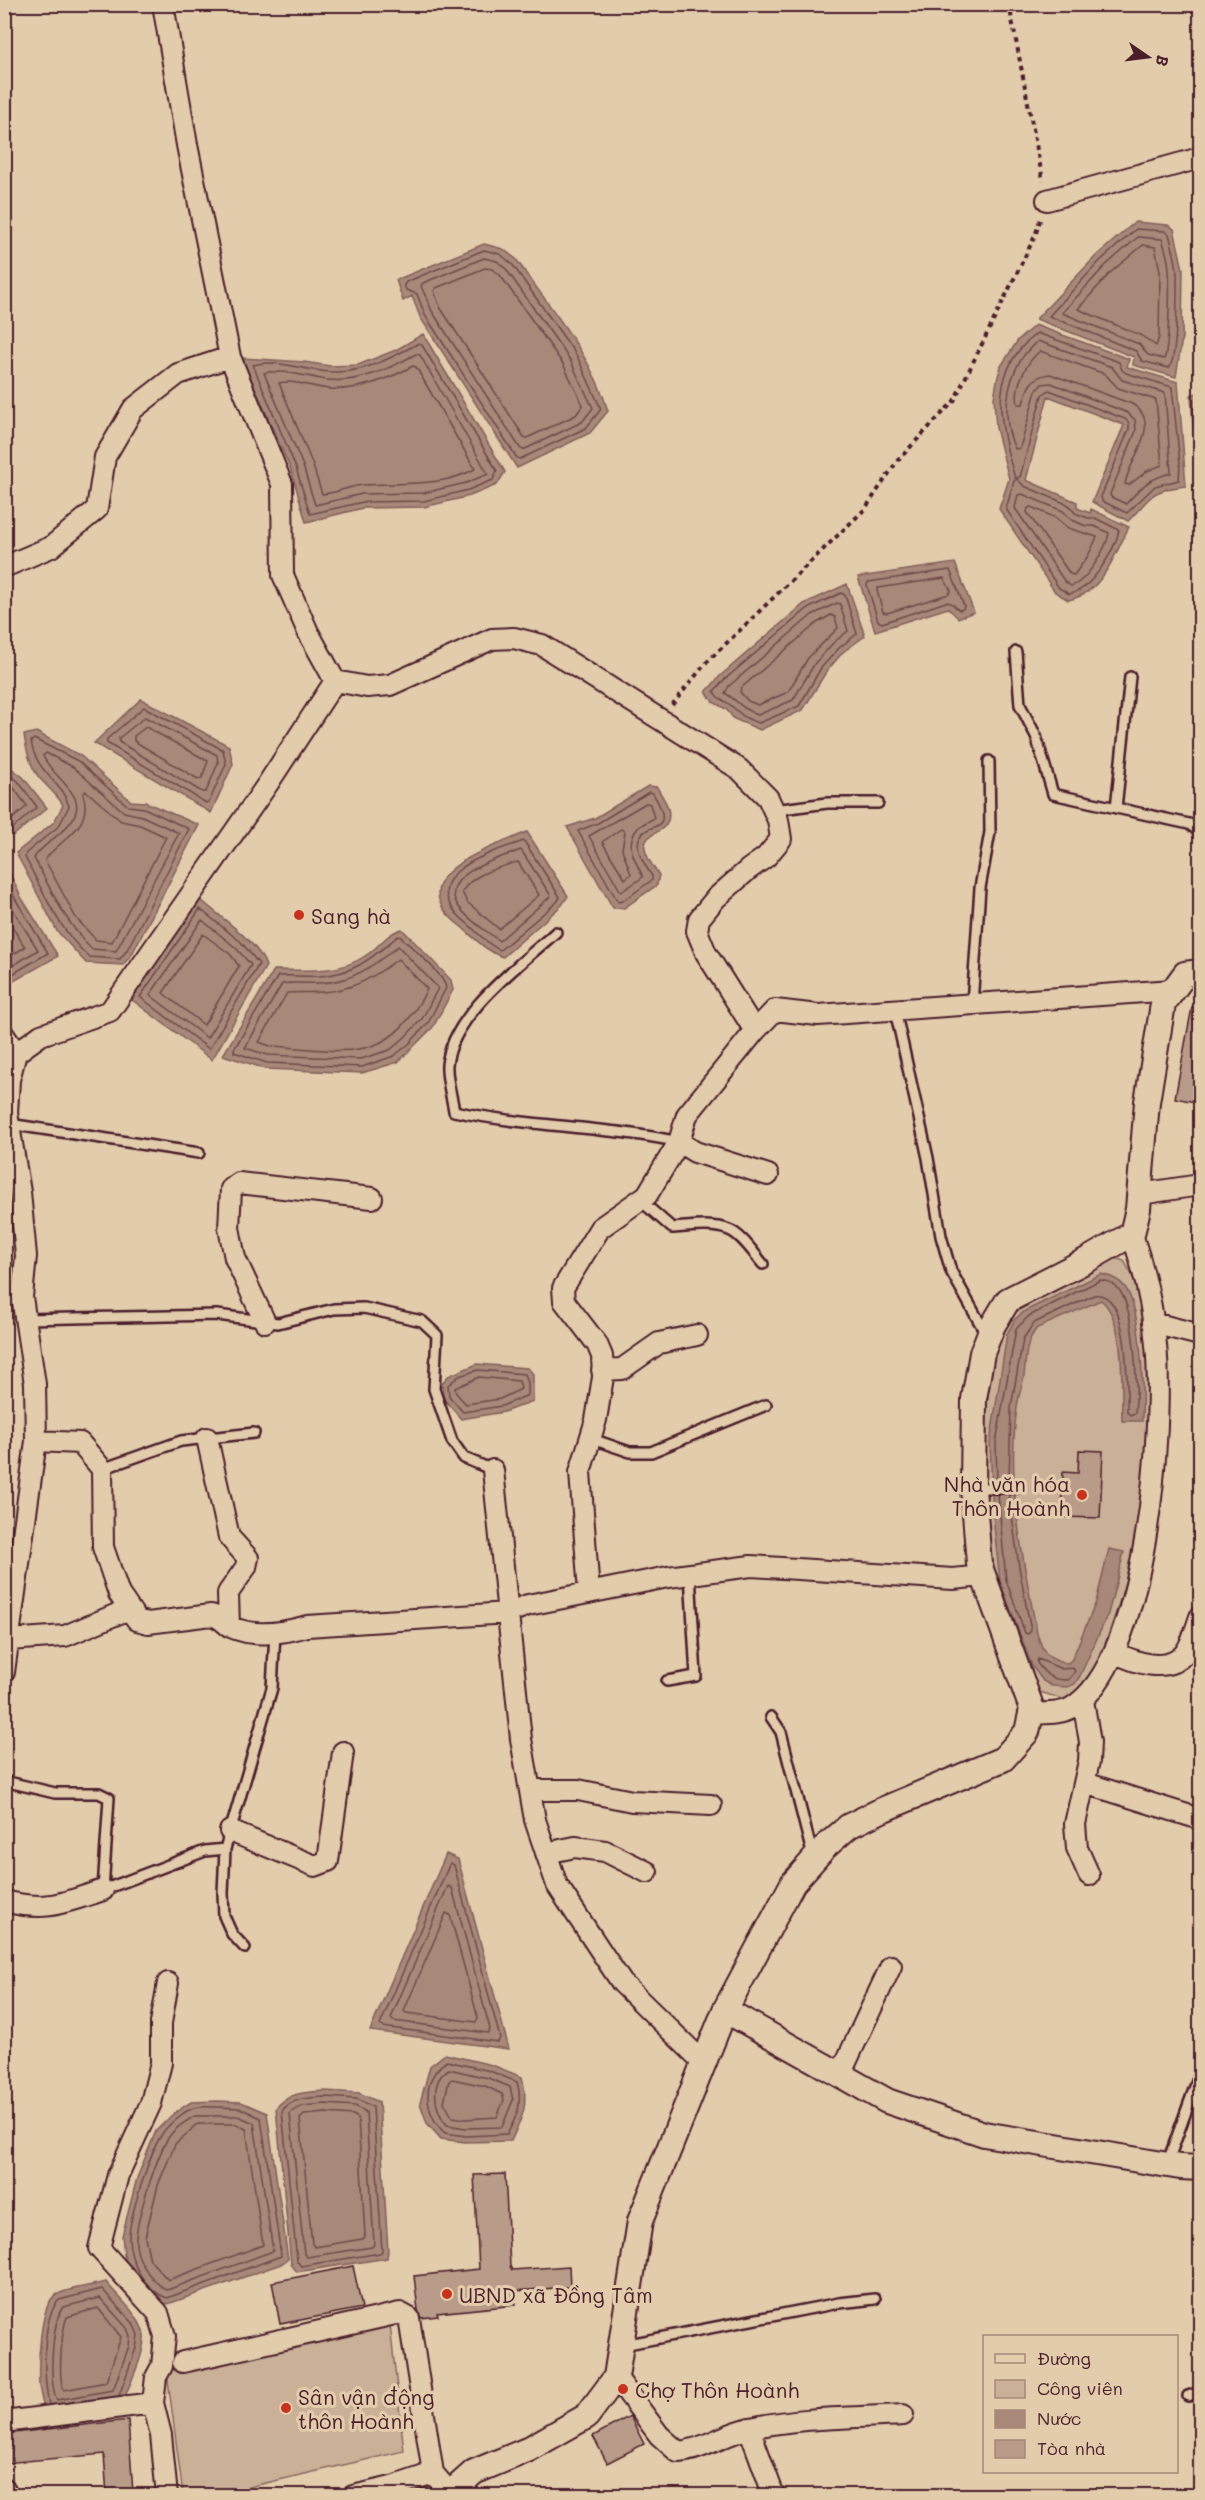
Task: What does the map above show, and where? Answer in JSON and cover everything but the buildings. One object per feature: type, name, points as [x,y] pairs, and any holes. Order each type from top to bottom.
[{"type":"street","points":[[163,4],[230,357],[282,484],[283,575],[308,632],[335,681]]},
{"type":"street","points":[[1047,200],[1200,158]]},
{"type":"street","points":[[4,567],[51,547],[97,509],[105,457],[133,409],[178,374],[230,357]]},
{"type":"street","points":[[335,681],[367,687],[390,685],[492,639],[514,638],[542,645],[739,769],[768,798],[774,810],[781,839],[766,857],[716,898],[699,919],[697,931],[706,953],[754,1031]]},
{"type":"street","points":[[4,1672],[36,1442],[35,1384],[22,1297],[26,1256],[20,1192],[7,1113],[9,1080],[16,1053],[41,1035],[110,1011],[267,785],[335,681]]},
{"type":"street","points":[[1031,1714],[1069,1710],[1083,1700],[1092,1690],[1114,1652],[1130,1609],[1150,1511],[1159,1405],[1153,1323],[1146,1278],[1132,1234],[1140,1194],[1147,1102],[1162,1004],[1185,974],[1200,972]]},
{"type":"street","points":[[590,1593],[580,1472],[596,1420],[602,1356],[597,1344],[564,1301],[563,1288],[600,1228],[647,1195],[679,1142],[687,1115],[754,1031],[775,1010],[818,1015],[1173,990]]},
{"type":"street","points":[[4,1035],[16,1053]]},
{"type":"street","points":[[679,1142],[695,1152],[768,1175]]},
{"type":"street","points":[[265,1322],[235,1258],[229,1228],[231,1189],[239,1183],[372,1198]]},
{"type":"street","points":[[1140,1194],[1200,1185]]},
{"type":"street","points":[[183,2362],[400,2313],[409,2318],[433,2473],[448,2494],[474,2472],[527,2450],[587,2416],[616,2377],[640,2221],[725,2010],[793,1883],[825,1846],[849,1826],[1003,1759],[1027,1732],[1032,1709],[979,1564],[981,1488],[974,1399],[982,1353],[1008,1300],[1087,1260],[1132,1234]]},
{"type":"street","points":[[1153,1323],[1200,1335]]},
{"type":"street","points":[[602,1370],[622,1369],[659,1343],[697,1335]]},
{"type":"street","points":[[207,1438],[229,1537],[248,1558],[246,1567],[228,1593],[229,1626]]},
{"type":"street","points":[[36,1442],[80,1443],[102,1468],[103,1547],[119,1594],[137,1620],[148,1623],[211,1615],[221,1617],[229,1626],[255,1633],[284,1633],[307,1626],[508,1613],[528,1605],[590,1593],[690,1574],[751,1566],[953,1579],[983,1576]]},
{"type":"street","points":[[493,1470],[521,1739],[535,1820],[557,1886],[622,1983],[704,2063]]},
{"type":"street","points":[[9,1640],[65,1636],[129,1609]]},
{"type":"street","points":[[1114,1652],[1128,1659],[1154,1666],[1170,1664],[1185,1653],[1200,1617]]},
{"type":"street","points":[[1083,1700],[1090,1742],[1085,1783],[1075,1824],[1077,1848],[1089,1875]]},
{"type":"street","points":[[228,1840],[315,1866],[328,1861],[343,1752]]},
{"type":"street","points":[[1085,1783],[1200,1819]]},
{"type":"street","points":[[530,1791],[578,1790],[632,1801],[711,1805]]},
{"type":"street","points":[[546,1853],[575,1847],[604,1851],[647,1872]]},
{"type":"street","points":[[4,1901],[30,1908],[56,1905],[103,1890]]},
{"type":"street","points":[[840,2074],[891,1966]]},
{"type":"street","points":[[167,2496],[161,2435],[153,2403],[156,2377],[162,2366],[165,2336],[158,2313],[99,2248],[118,2175],[151,2103],[161,2063],[161,2023],[168,1983]]},
{"type":"street","points":[[725,2010],[887,2101],[984,2134],[1200,2168]]},
{"type":"street","points":[[616,2377],[659,2435],[678,2452],[694,2451],[749,2428],[790,2420],[903,2415]]},
{"type":"street","points":[[4,2422],[153,2403]]},
{"type":"street","points":[[749,2428],[774,2496]]},
{"type":"street","points":[[353,2496],[392,2487],[433,2473]]},
{"type":"street","points":[[4,2488],[7,2496]]},
{"type":"lane","points":[[1016,652],[1020,705],[1036,736],[1053,794],[1189,824],[1200,832]]},
{"type":"lane","points":[[1116,808],[1130,677]]},
{"type":"lane","points":[[972,1004],[980,888],[990,832],[989,761]]},
{"type":"lane","points":[[774,810],[827,802],[878,802]]},
{"type":"lane","points":[[556,932],[466,1019],[453,1044],[447,1066],[454,1111],[484,1118],[640,1134],[679,1142]]},
{"type":"lane","points":[[895,1010],[928,1158],[941,1236],[951,1271],[988,1338]]},
{"type":"lane","points":[[9,1124],[199,1153]]},
{"type":"lane","points":[[640,1200],[672,1228],[699,1226],[730,1230],[739,1236],[763,1264]]},
{"type":"lane","points":[[25,1319],[217,1315],[278,1323],[334,1309],[364,1308],[422,1321],[437,1335],[434,1389],[452,1441],[464,1458],[493,1470]]},
{"type":"lane","points":[[590,1438],[630,1452],[651,1452],[765,1406]]},
{"type":"lane","points":[[102,1468],[181,1441],[254,1433]]},
{"type":"lane","points":[[981,1488],[1016,1488]]},
{"type":"lane","points":[[667,1681],[696,1676],[690,1574]]},
{"type":"lane","points":[[245,1948],[232,1934],[224,1916],[223,1893],[228,1840],[272,1688],[275,1633]]},
{"type":"lane","points":[[771,1717],[781,1732],[813,1860]]},
{"type":"lane","points":[[4,1781],[55,1793],[99,1793],[109,1798],[103,1890],[228,1840]]},
{"type":"lane","points":[[1167,2164],[1200,2073]]},
{"type":"lane","points":[[621,2345],[827,2305],[875,2299]]},
{"type":"lane","points":[[1188,2396],[1200,2392]]},
{"type":"path","points":[[661,718],[706,663],[865,509],[898,460],[954,401],[1035,237],[1047,200],[1009,4]]},
{"type":"green space","points":[[1115,1258],[1124,1261],[1131,1274],[1144,1315],[1149,1359],[1146,1473],[1136,1537],[1120,1601],[1096,1668],[1082,1688],[1066,1700],[1040,1692],[1029,1677],[989,1564],[983,1458],[986,1408],[996,1345],[1010,1315]]},
{"type":"green space","name":"Sân vận động thôn Hoành","points":[[389,2316],[404,2451],[214,2495],[183,2495],[166,2365]]},
{"type":"water","points":[[1135,222],[1168,225],[1174,229],[1183,269],[1182,338],[1176,377],[1133,365],[1134,357],[1036,319],[1096,256]]},
{"type":"water","points":[[484,244],[503,249],[516,259],[581,351],[601,390],[608,411],[590,433],[517,468],[420,317],[412,296],[403,301],[396,280]]},
{"type":"water","points":[[1035,325],[1129,359],[1127,367],[1178,382],[1186,486],[1165,490],[1152,496],[1128,521],[1092,502],[1124,425],[1048,396],[1026,480],[1077,502],[1077,508],[1090,513],[1091,509],[1129,527],[1113,560],[1099,581],[1090,590],[1068,600],[1055,592],[999,509],[1009,479],[996,428],[994,398],[997,380],[1001,366],[1018,340]]},
{"type":"water","points":[[423,334],[505,472],[497,485],[470,496],[424,507],[363,508],[306,522],[291,470],[242,358],[330,366],[358,365],[396,350]]},
{"type":"water","points":[[1200,392],[1200,478],[1196,472],[1191,395]]},
{"type":"water","points":[[955,563],[974,612],[958,618],[948,608],[875,631],[858,577]]},
{"type":"water","points":[[847,584],[865,636],[843,652],[826,672],[803,710],[760,730],[734,719],[726,709],[713,702],[706,692],[720,676],[804,604]]},
{"type":"water","points":[[141,699],[229,746],[233,764],[211,813],[94,743]]},
{"type":"water","points":[[36,732],[81,756],[131,801],[145,802],[199,825],[132,954],[123,965],[86,963],[57,931],[16,853],[54,822],[63,805],[38,776],[30,761],[24,735]]},
{"type":"water","points":[[4,763],[23,777],[47,808],[14,835],[7,836],[4,830]]},
{"type":"water","points":[[648,786],[657,787],[668,808],[669,819],[665,826],[647,840],[645,847],[648,858],[659,875],[657,885],[624,908],[613,908],[567,827],[595,818]]},
{"type":"water","points":[[527,832],[568,896],[562,905],[503,957],[485,948],[459,925],[442,907],[438,892],[444,878],[456,866],[473,855]]},
{"type":"water","points":[[5,863],[21,897],[58,956],[5,986]]},
{"type":"water","points":[[199,898],[247,939],[262,957],[266,966],[212,1060],[131,999]]},
{"type":"water","points":[[402,929],[451,980],[453,990],[433,1027],[398,1062],[362,1073],[266,1069],[223,1055],[274,970],[321,970],[344,966],[370,953],[392,934]]},
{"type":"water","points":[[1101,1274],[1120,1282],[1131,1299],[1141,1352],[1142,1421],[1122,1421],[1119,1340],[1109,1310],[1101,1300],[1037,1328],[1033,1333],[1028,1345],[1017,1408],[1014,1465],[1018,1521],[1037,1633],[1043,1650],[1050,1657],[1068,1663],[1072,1659],[1096,1602],[1109,1549],[1124,1552],[1108,1614],[1080,1676],[1075,1684],[1068,1687],[1052,1686],[1043,1681],[1032,1666],[1000,1582],[993,1516],[990,1443],[1007,1334],[1015,1319],[1025,1311]]},
{"type":"water","points":[[477,1364],[528,1368],[533,1374],[533,1401],[504,1412],[461,1419],[443,1398],[442,1383],[448,1376]]},
{"type":"water","points":[[446,1854],[458,1859],[509,2049],[370,2031]]},
{"type":"water","points":[[445,2054],[492,2065],[522,2077],[525,2095],[524,2110],[511,2141],[465,2142],[441,2139],[427,2123],[420,2103],[430,2066]]},
{"type":"water","points":[[325,2091],[359,2093],[379,2102],[387,2258],[297,2272],[291,2264],[276,2108],[292,2096]]},
{"type":"water","points":[[191,2102],[241,2102],[267,2113],[288,2259],[281,2264],[168,2304],[158,2301],[130,2272],[124,2255],[122,2236],[137,2178],[156,2131],[174,2113]]},
{"type":"water","points":[[106,2282],[136,2318],[144,2338],[141,2357],[122,2404],[45,2413],[39,2385],[39,2351],[43,2323],[50,2301],[56,2295],[67,2291]]},
{"type":"place","name":"Sang hà","points":[[299,915]]},
{"type":"place","name":"Nhà văn hóa Thôn Hoành","points":[[1082,1495]]},
{"type":"place","name":"UBND xã Đồng Tâm","points":[[447,2294]]},
{"type":"place","name":"Chợ Thôn Hoành","points":[[623,2389]]},
{"type":"place","name":"Sân vận động thôn Hoành","points":[[286,2408]]}]
